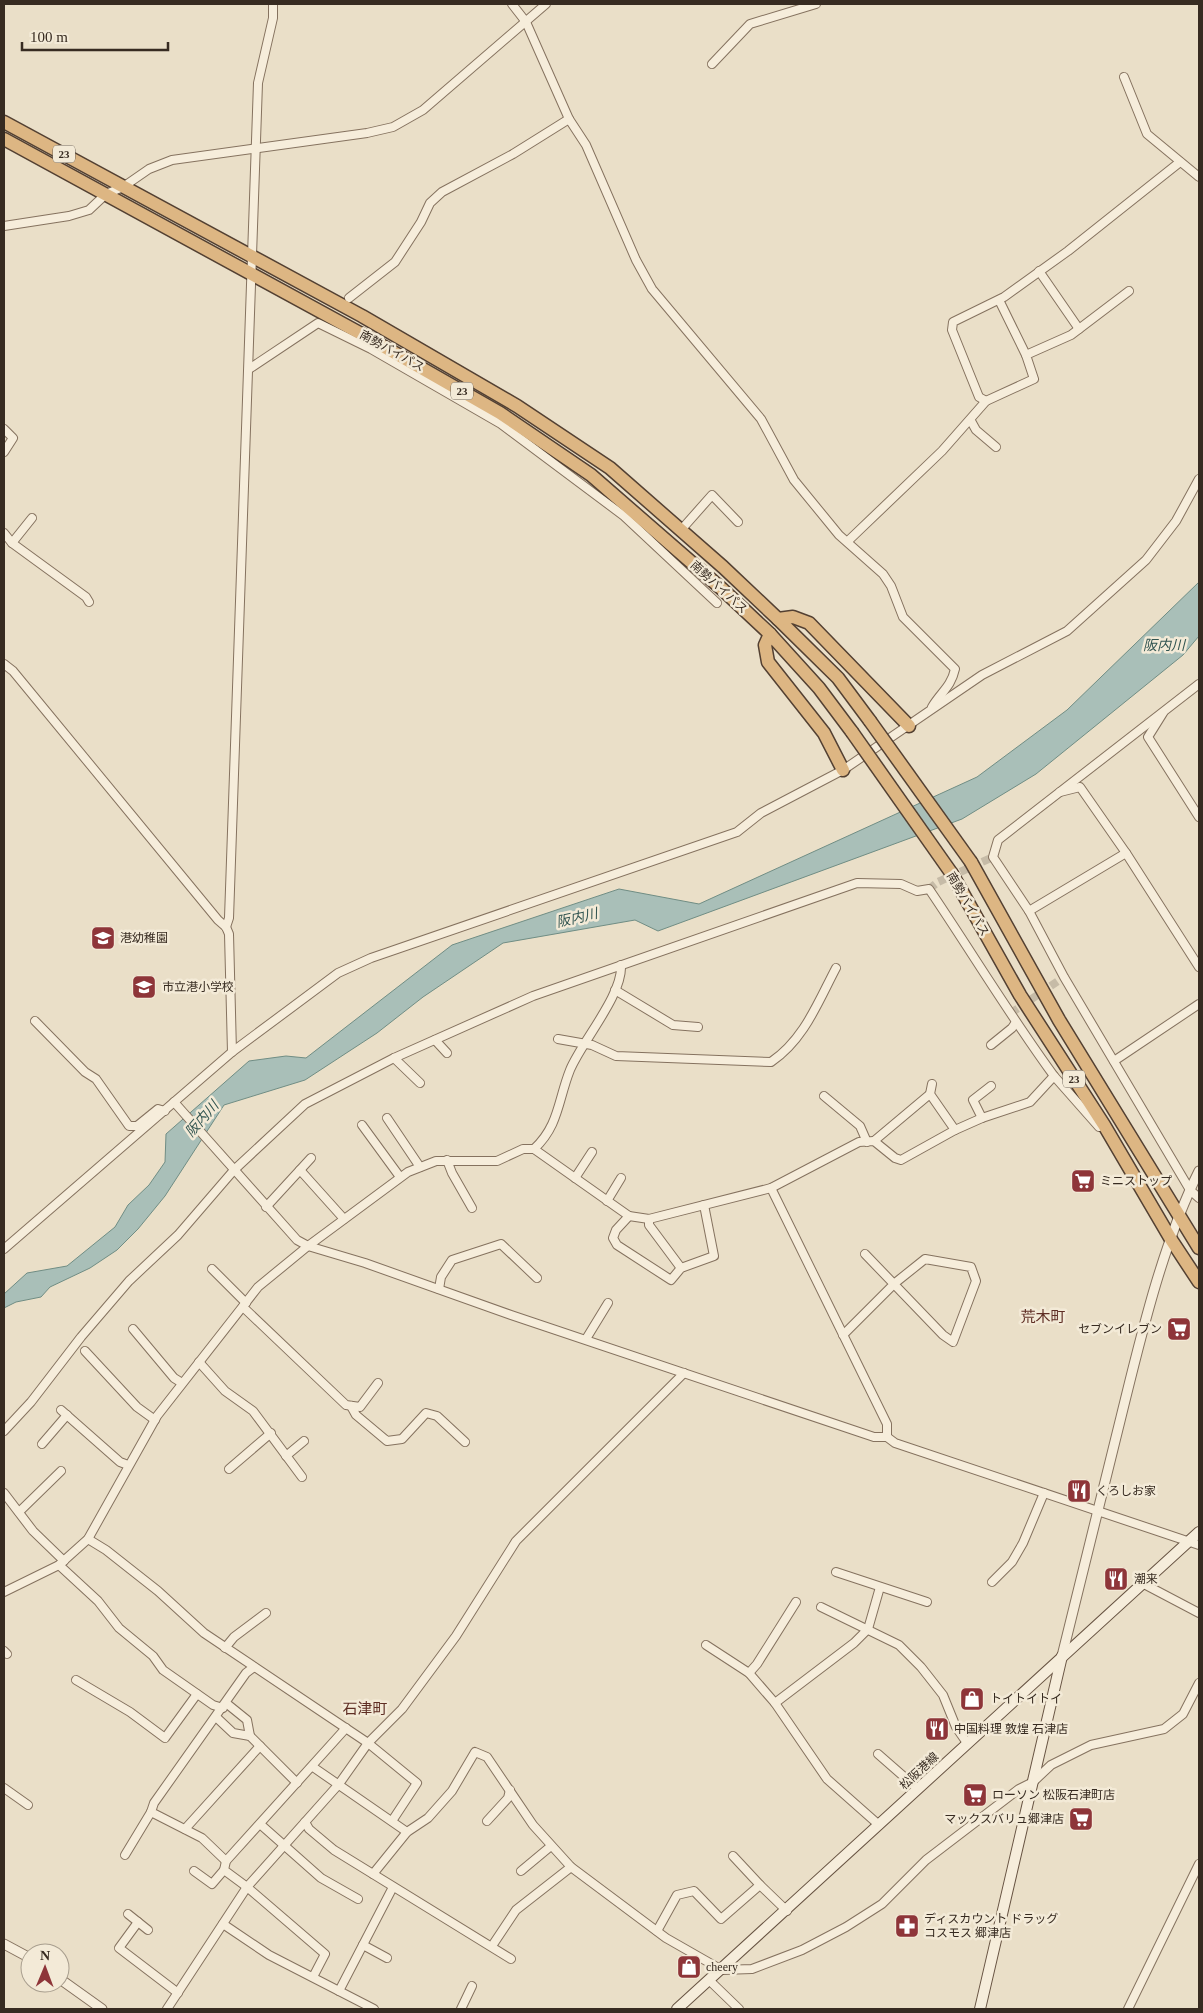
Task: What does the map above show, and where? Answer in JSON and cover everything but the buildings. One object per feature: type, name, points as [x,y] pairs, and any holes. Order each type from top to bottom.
[{"type":"highway","name":"南勢バイパス","points":[[4,122],[251,257],[320,292],[517,406],[610,468],[778,619],[838,678],[971,862],[1059,1020],[1199,1248]]},
{"type":"highway","name":"南勢バイパス","points":[[4,139],[250,273],[500,413],[591,474],[722,589],[770,634],[819,688],[952,874],[1020,995],[1104,1125],[1172,1242],[1199,1282]]},
{"type":"highway","points":[[778,619],[793,617],[809,623],[909,726]]},
{"type":"highway","points":[[770,634],[765,645],[768,662],[824,733],[843,770]]},
{"type":"main road","name":"松阪港線","points":[[677,2009],[787,1911],[1199,1532]]},
{"type":"main road","points":[[980,2009],[1062,1656]]},
{"type":"street","points":[[226,927],[229,918],[239,675],[249,370],[250,273],[258,83],[273,18],[273,4]]},
{"type":"street","points":[[512,4],[526,22],[569,119],[586,145],[636,260],[652,289],[761,419],[794,480],[839,535],[884,574],[891,586],[903,617],[955,669],[952,682],[937,698],[931,709]]},
{"type":"street","points":[[4,226],[89,210],[106,194],[124,187],[149,169],[172,160],[256,150],[366,133],[393,126],[423,110],[546,4]]},
{"type":"street","points":[[712,64],[750,24],[816,4]]},
{"type":"street","points":[[1124,76],[1147,134],[1199,177]]},
{"type":"street","points":[[349,298],[395,262],[421,222],[430,203],[442,192],[513,154],[569,119]]},
{"type":"street","points":[[986,402],[980,397],[952,330],[953,322],[999,300],[1068,251],[1180,162]]},
{"type":"street","points":[[1039,271],[1079,329]]},
{"type":"street","points":[[1026,355],[1071,335],[1128,291]]},
{"type":"street","points":[[848,541],[971,421],[986,402],[1034,379],[1026,355],[999,300]]},
{"type":"street","points":[[249,370],[318,323],[371,349],[501,424],[624,516],[717,603]]},
{"type":"street","points":[[971,421],[976,430],[996,447]]},
{"type":"street","points":[[4,429],[13,438],[4,452]]},
{"type":"street","points":[[4,1249],[165,1111],[176,1105],[232,1052],[338,973],[371,958],[737,832],[761,813],[843,770],[982,675],[1067,631],[1146,560],[1176,521],[1199,480]]},
{"type":"street","points":[[681,530],[712,495],[738,522]]},
{"type":"street","points":[[12,542],[32,518]]},
{"type":"street","points":[[4,533],[12,542],[86,597],[89,602]]},
{"type":"street","points":[[4,664],[13,670],[136,822],[218,920],[226,927],[229,934],[232,1052]]},
{"type":"street","points":[[1199,684],[1055,793],[998,840],[993,856],[1029,911],[1190,1190],[1199,1198]]},
{"type":"street","points":[[1166,709],[1148,738],[1199,817]]},
{"type":"street","points":[[1055,793],[1080,787],[1126,853],[1199,968]]},
{"type":"street","points":[[1029,911],[1126,853]]},
{"type":"street","points":[[4,1431],[31,1402],[107,1306],[129,1281],[178,1235],[232,1168],[304,1104],[394,1058],[533,996],[857,883],[901,884],[917,890],[930,889],[985,971],[1016,1022],[1054,1076],[1099,1127],[1104,1125]]},
{"type":"street","points":[[534,1149],[550,1132],[570,1070],[615,990],[622,975],[621,965]]},
{"type":"street","points":[[558,1039],[583,1045],[592,1045],[616,1056],[771,1062],[785,1052],[811,1018],[836,968]]},
{"type":"street","points":[[615,990],[673,1025],[698,1027]]},
{"type":"street","points":[[1114,1061],[1199,1004]]},
{"type":"street","points":[[35,1021],[86,1072],[96,1079],[128,1126],[137,1126],[158,1109],[165,1111]]},
{"type":"street","points":[[990,1045],[1012,1028],[1016,1022]]},
{"type":"street","points":[[435,1040],[447,1053]]},
{"type":"street","points":[[394,1058],[420,1083]]},
{"type":"street","points":[[824,1096],[860,1126],[870,1142],[901,1160],[955,1130],[982,1118],[1030,1102],[1054,1076]]},
{"type":"street","points":[[4,1592],[62,1563],[88,1539],[155,1420],[258,1286],[400,1177],[436,1161],[497,1161],[523,1149],[534,1149],[629,1216],[649,1219],[771,1188],[859,1142],[870,1142],[930,1094],[932,1084]]},
{"type":"street","points":[[982,1118],[973,1100],[991,1086]]},
{"type":"street","points":[[930,1094],[955,1130]]},
{"type":"street","points":[[176,1105],[266,1207],[297,1240],[308,1246],[439,1288],[510,1315],[874,1437],[887,1437],[895,1443],[1199,1545]]},
{"type":"street","points":[[387,1118],[420,1167]]},
{"type":"street","points":[[362,1125],[400,1177]]},
{"type":"street","points":[[575,1178],[592,1152]]},
{"type":"street","points":[[266,1207],[312,1158]]},
{"type":"street","points":[[447,1160],[452,1173],[472,1208]]},
{"type":"street","points":[[300,1170],[344,1219]]},
{"type":"street","points":[[1062,1656],[1142,1332],[1190,1190],[1199,1171]]},
{"type":"street","points":[[608,1201],[621,1178]]},
{"type":"street","points":[[771,1188],[887,1424],[887,1437]]},
{"type":"street","points":[[629,1216],[616,1230],[613,1238],[617,1245],[671,1280],[681,1268],[714,1256],[704,1205]]},
{"type":"street","points":[[649,1219],[649,1225],[681,1268]]},
{"type":"street","points":[[439,1288],[441,1277],[452,1260],[501,1244],[537,1278]]},
{"type":"street","points":[[843,1335],[895,1283],[925,1259],[971,1266],[976,1281],[954,1342],[943,1335],[895,1283],[865,1254]]},
{"type":"street","points":[[212,1269],[244,1305],[346,1405],[360,1407],[378,1383]]},
{"type":"street","points":[[586,1339],[608,1304]]},
{"type":"street","points":[[133,1329],[174,1378],[182,1383]]},
{"type":"street","points":[[85,1351],[137,1408],[155,1420]]},
{"type":"street","points":[[199,1362],[225,1391],[253,1411],[302,1477]]},
{"type":"street","points":[[167,2009],[247,1886],[338,1784],[368,1743],[402,1709],[456,1636],[516,1541],[684,1373]]},
{"type":"street","points":[[351,1406],[356,1415],[387,1441],[402,1440],[426,1414],[437,1416],[465,1442]]},
{"type":"street","points":[[42,1444],[64,1413],[120,1462],[128,1465]]},
{"type":"street","points":[[229,1469],[271,1433]]},
{"type":"street","points":[[286,1456],[304,1441]]},
{"type":"street","points":[[19,1512],[62,1471]]},
{"type":"street","points":[[4,1492],[33,1531],[98,1601],[119,1628],[154,1656],[163,1670],[197,1694],[224,1706],[247,1720],[250,1736],[297,1783]]},
{"type":"street","points":[[992,1582],[1012,1562],[1023,1543],[1044,1493]]},
{"type":"street","points":[[88,1539],[106,1550],[158,1591],[225,1648],[368,1743],[417,1783],[392,1821]]},
{"type":"street","points":[[836,1572],[926,1602]]},
{"type":"street","points":[[1142,1583],[1199,1613]]},
{"type":"street","points":[[775,1703],[854,1643],[868,1629],[880,1587]]},
{"type":"street","points":[[749,1672],[757,1664],[796,1602]]},
{"type":"street","points":[[821,1607],[899,1646],[921,1667],[943,1694],[956,1727],[967,1744]]},
{"type":"street","points":[[225,1648],[234,1637],[266,1613]]},
{"type":"street","points":[[706,1644],[749,1672],[775,1703],[828,1779],[879,1825]]},
{"type":"street","points":[[125,1854],[151,1812],[154,1803],[246,1673],[254,1667]]},
{"type":"street","points":[[76,1680],[130,1712],[165,1738],[197,1694]]},
{"type":"street","points":[[373,1874],[407,1832],[428,1818],[452,1791],[475,1752],[487,1757],[551,1846],[571,1867],[658,1932],[722,1970],[752,1969],[802,1950],[882,1904],[926,1860],[1019,1789],[1033,1782],[1051,1765],[1091,1745],[1164,1729],[1184,1714],[1199,1683]]},
{"type":"street","points":[[216,1717],[233,1733],[250,1736]]},
{"type":"street","points":[[194,1871],[212,1884],[224,1870],[226,1861],[346,1728]]},
{"type":"street","points":[[185,1828],[260,1746]]},
{"type":"street","points":[[878,1754],[918,1789]]},
{"type":"street","points":[[313,1766],[407,1832]]},
{"type":"street","points":[[4,1790],[28,1805]]},
{"type":"street","points":[[487,1821],[508,1798],[510,1790]]},
{"type":"street","points":[[151,1812],[202,1838],[226,1861]]},
{"type":"street","points":[[305,1822],[327,1845],[512,1959]]},
{"type":"street","points":[[260,1824],[321,1878],[358,1900]]},
{"type":"street","points":[[520,1870],[551,1846]]},
{"type":"street","points":[[733,1856],[787,1911]]},
{"type":"street","points":[[1128,2009],[1199,1864]]},
{"type":"street","points":[[494,1943],[516,1910],[571,1867]]},
{"type":"street","points":[[224,1870],[247,1886],[325,1954],[313,1977]]},
{"type":"street","points":[[658,1932],[677,1895],[694,1891],[721,1919],[760,1885]]},
{"type":"street","points":[[339,1991],[393,1887]]},
{"type":"street","points":[[128,1914],[148,1930]]},
{"type":"street","points":[[138,1922],[119,1948],[178,1993]]},
{"type":"street","points":[[223,1924],[269,1955],[374,2009]]},
{"type":"street","points":[[4,1944],[20,1953]]},
{"type":"street","points":[[364,1945],[387,1958]]},
{"type":"street","points":[[710,1980],[739,2009]]},
{"type":"street","points":[[70,1986],[102,2009]]},
{"type":"street","points":[[460,2009],[472,1986]]},
{"type":"water","name":"阪内川","points":[[1199,582],[1199,636],[1183,655],[1036,774],[962,819],[658,931],[635,920],[503,943],[423,997],[377,1033],[305,1080],[224,1105],[165,1196],[138,1229],[117,1250],[90,1268],[50,1287],[41,1297],[16,1302],[4,1308],[4,1294],[27,1273],[67,1266],[115,1227],[128,1205],[149,1185],[165,1162],[166,1134],[249,1061],[286,1056],[306,1058],[452,945],[619,889],[699,904],[977,777],[1067,710]]},
{"type":"tunnel","points":[[929,889],[938,882],[993,857]]},
{"type":"tunnel","points":[[1011,1013],[1064,977]]},
{"type":"place","name":"港幼稚園","points":[[103,938]]},
{"type":"place","name":"市立港小学校","points":[[144,987]]},
{"type":"place","name":"ミニストップ","points":[[1083,1181]]},
{"type":"place","name":"セブンイレブン","points":[[1179,1329]]},
{"type":"place","name":"くろしお家","points":[[1079,1491]]},
{"type":"place","name":"潮来","points":[[1116,1579]]},
{"type":"place","name":"トイトイトイ","points":[[972,1699]]},
{"type":"place","name":"中国料理 敦煌 石津店","points":[[937,1729]]},
{"type":"place","name":"ローソン 松阪石津町店","points":[[975,1795]]},
{"type":"place","name":"マックスバリュ郷津店","points":[[1081,1819]]},
{"type":"place","name":"ディスカウント ドラッグ コスモス 郷津店","points":[[907,1926]]},
{"type":"place","name":"cheery","points":[[689,1967]]},
{"type":"district","name":"荒木町","points":[[1043,1317]]},
{"type":"district","name":"石津町","points":[[365,1709]]}]
